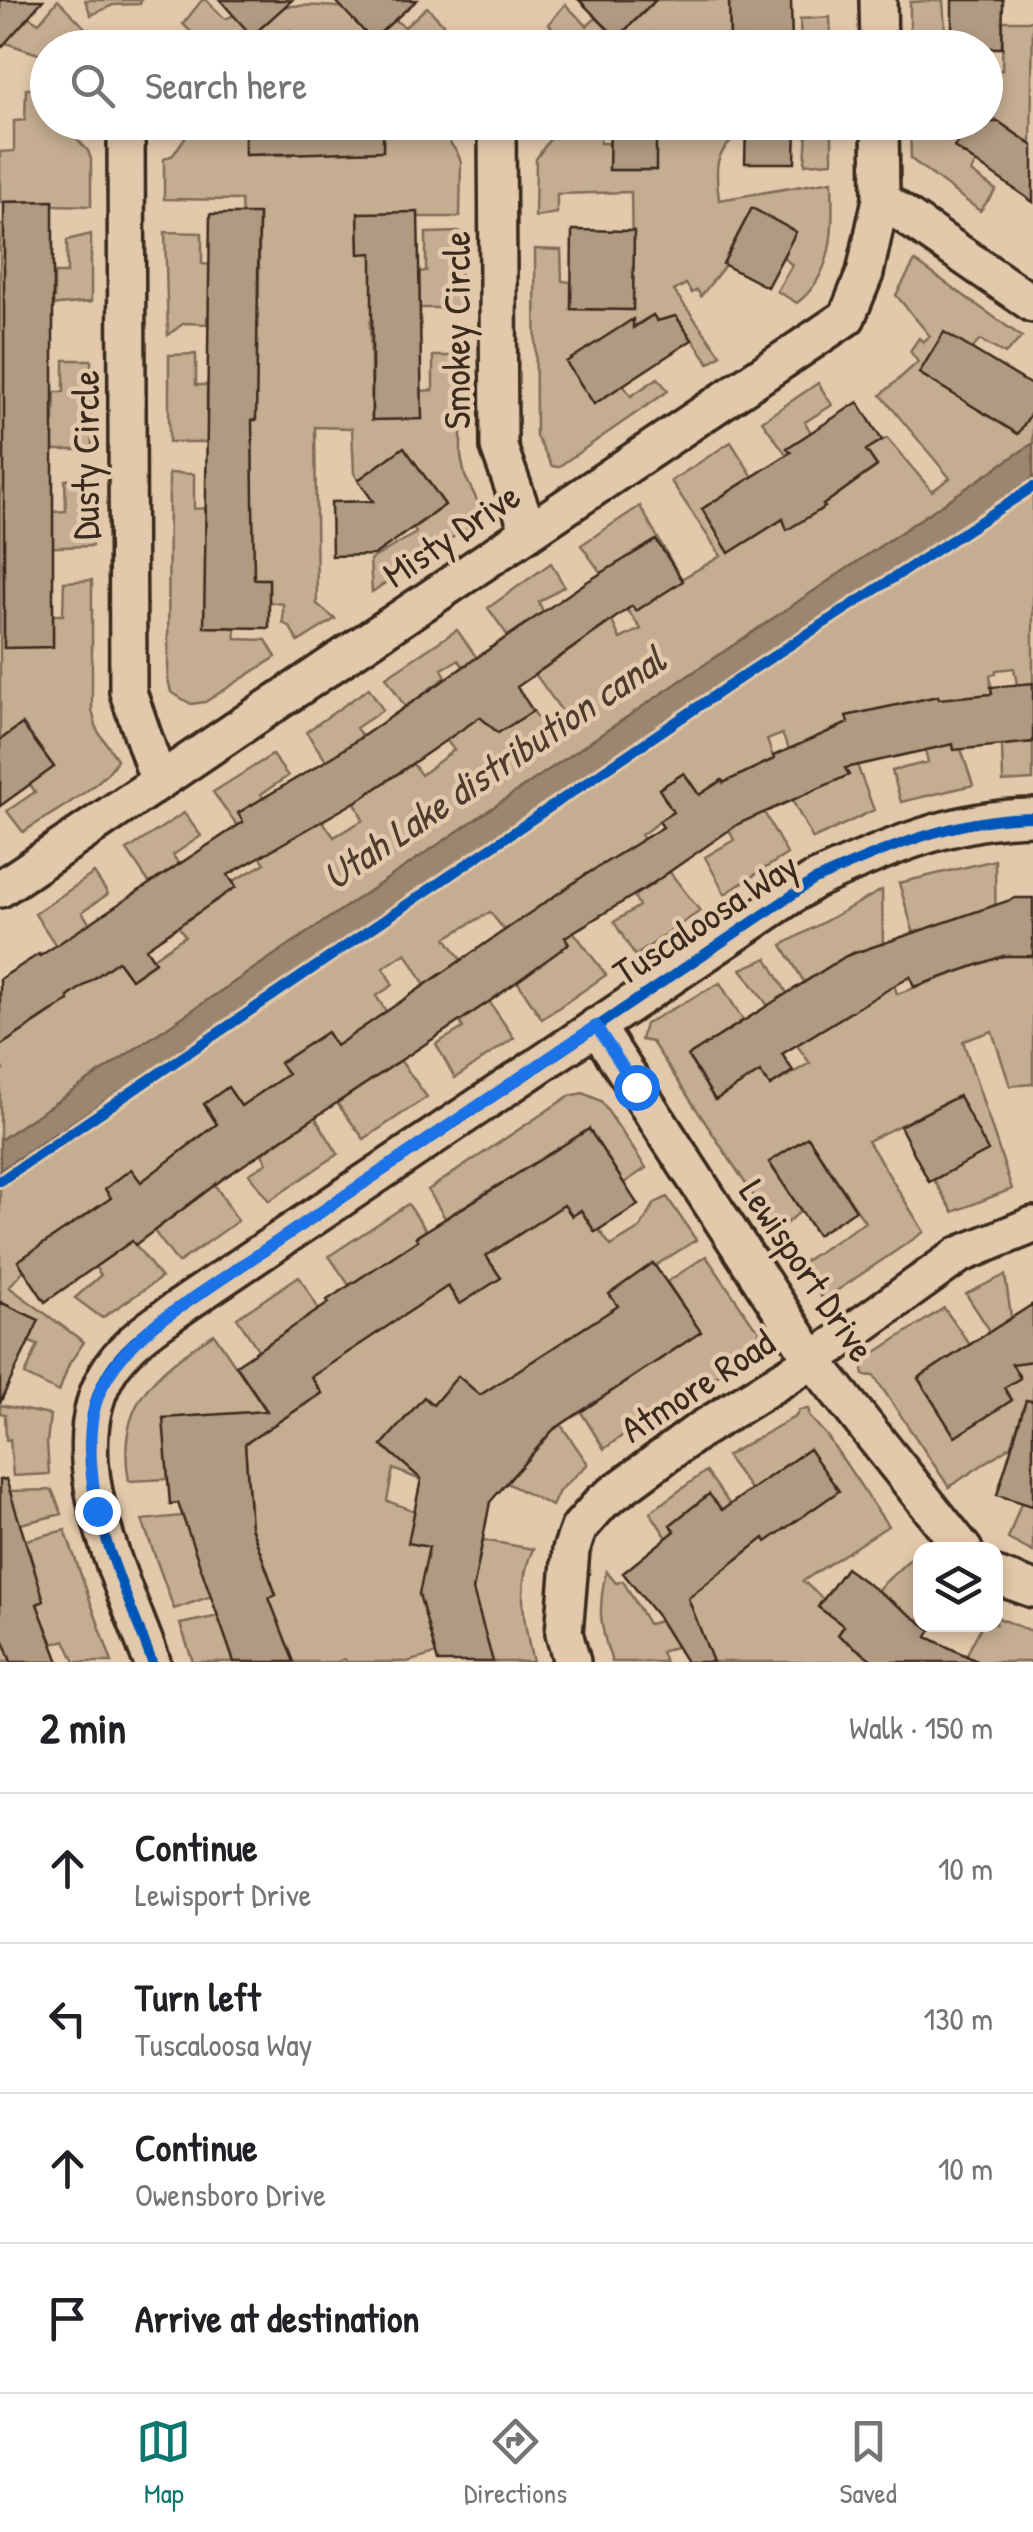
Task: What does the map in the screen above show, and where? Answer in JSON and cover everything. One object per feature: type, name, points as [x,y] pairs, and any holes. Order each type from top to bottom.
[{"type":"street","points":[[878,0],[878,30]]},
{"type":"street","name":"Dusty Circle","points":[[126,140],[128,692],[159,782]]},
{"type":"street","name":"Smokey Circle","points":[[497,140],[499,448],[529,532]]},
{"type":"street","name":"Misty Drive","points":[[0,888],[847,317],[865,273],[881,200],[880,140]]},
{"type":"street","points":[[881,200],[1033,304]]},
{"type":"street","name":"Tuscaloosa Way","points":[[152,1662],[97,1511],[88,1441],[99,1390],[126,1350],[158,1322],[813,880],[905,840],[1002,818],[1033,817]]},
{"type":"street","name":"Lewisport Drive","points":[[596,1026],[813,1360],[958,1542]]},
{"type":"street","name":"Atmore Road","points":[[572,1662],[564,1633],[574,1539],[579,1528],[618,1489],[697,1432],[813,1360],[959,1255],[1033,1225]]},
{"type":"street","points":[[1003,1578],[1033,1589]]},
{"type":"path","points":[[0,1181],[752,670],[1033,486]]},
{"type":"shaded area","points":[[58,0],[87,30],[30,30],[30,51],[0,41],[0,25],[12,35],[29,17],[39,23]]},
{"type":"shaded area","points":[[85,0],[141,0],[140,4],[113,5],[91,15]]},
{"type":"shaded area","points":[[206,0],[225,19],[265,8],[317,6],[368,12],[405,27],[427,7],[443,24],[436,30],[189,30],[183,24]]},
{"type":"shaded area","points":[[648,0],[729,0],[730,30],[625,30],[652,5]]},
{"type":"shaded area","points":[[943,0],[945,30],[910,30],[910,2]]},
{"type":"shaded area","points":[[565,4],[587,26],[596,18],[609,30],[554,30],[549,24]]},
{"type":"shaded area","points":[[830,17],[830,30],[800,30],[800,19]]},
{"type":"shaded area","points":[[1003,21],[1033,21],[1031,144],[1003,125]]},
{"type":"shaded area","points":[[26,89],[30,89],[30,140],[78,140],[91,159],[91,206],[53,205],[53,201],[0,202],[0,152],[14,151],[14,121],[25,120]]},
{"type":"shaded area","points":[[183,140],[245,140],[245,155],[292,155],[292,140],[348,140],[383,151],[383,140],[447,140],[461,162],[460,217],[358,214],[359,253],[372,253],[419,294],[419,272],[426,271],[426,233],[460,232],[461,308],[385,308],[385,322],[370,322],[372,419],[421,419],[421,391],[433,390],[433,356],[461,356],[461,456],[465,476],[483,512],[480,519],[372,592],[370,560],[416,533],[414,528],[445,505],[413,460],[379,466],[358,480],[354,473],[352,428],[315,427],[317,604],[335,619],[298,642],[290,627],[283,623],[283,604],[269,602],[269,579],[206,579],[205,627],[235,628],[236,639],[266,640],[276,657],[205,702],[191,704],[171,692],[168,679],[169,473],[194,474],[194,509],[205,508],[206,541],[253,540],[252,442],[169,442],[169,355],[196,354],[196,385],[207,385],[207,420],[255,420],[255,317],[207,317],[207,324],[184,323],[168,335],[165,232],[202,233],[202,264],[210,265],[210,297],[259,297],[259,215],[242,214],[241,200],[164,199],[164,159],[173,155]]},
{"type":"shaded area","points":[[549,140],[600,140],[610,143],[610,170],[655,170],[656,140],[733,140],[723,150],[718,164],[719,200],[832,181],[830,247],[819,277],[797,303],[777,291],[792,265],[783,257],[796,232],[752,208],[725,265],[701,296],[697,290],[692,293],[686,284],[674,291],[721,355],[709,363],[676,316],[657,321],[653,315],[567,363],[594,404],[623,385],[631,396],[658,378],[668,391],[558,467],[552,466],[536,436],[535,249],[561,250],[562,281],[571,282],[571,309],[633,310],[631,192],[557,194],[557,213],[535,217],[536,159]]},
{"type":"shaded area","points":[[806,140],[832,140],[832,162],[805,164]]},
{"type":"shaded area","points":[[910,140],[959,140],[954,147],[976,162],[971,172],[996,190],[980,211],[911,159]]},
{"type":"shaded area","points":[[0,225],[5,225],[6,299],[54,298],[54,273],[67,273],[67,240],[91,234],[91,302],[48,306],[6,421],[54,421],[55,392],[64,392],[64,360],[91,360],[92,450],[53,450],[52,443],[52,542],[53,512],[66,511],[65,480],[92,476],[92,546],[26,548],[26,559],[3,560],[4,647],[53,647],[53,615],[63,615],[64,582],[92,580],[92,710],[97,730],[117,759],[89,789],[23,832],[7,811],[35,792],[30,784],[54,767],[23,724],[0,740]]},
{"type":"shaded area","points":[[915,261],[1022,337],[1005,354],[980,340],[972,349],[944,333],[919,373],[1018,433],[1033,410],[1033,683],[1017,685],[1014,668],[996,670],[996,674],[990,675],[992,694],[970,696],[950,705],[954,749],[961,749],[973,785],[901,802],[892,771],[928,762],[925,750],[949,744],[938,696],[847,716],[857,765],[874,810],[813,839],[792,800],[848,775],[829,732],[789,749],[782,734],[767,740],[774,759],[738,776],[756,815],[764,812],[787,854],[725,894],[705,857],[734,840],[729,830],[746,818],[722,781],[699,795],[684,773],[659,789],[673,812],[641,835],[700,911],[635,956],[614,922],[639,906],[634,896],[656,882],[634,846],[583,876],[569,892],[588,924],[573,931],[606,975],[542,1019],[517,981],[569,943],[543,906],[505,931],[490,912],[446,938],[514,1038],[455,1078],[436,1044],[463,1028],[460,1022],[479,1008],[425,985],[406,953],[383,968],[393,985],[376,996],[386,1011],[373,1023],[427,1097],[364,1139],[337,1103],[389,1068],[363,1029],[336,1046],[326,1033],[281,1062],[338,1154],[269,1201],[249,1174],[267,1163],[262,1154],[294,1131],[241,1106],[228,1088],[204,1104],[217,1124],[189,1144],[238,1221],[178,1263],[154,1231],[208,1190],[141,1182],[131,1170],[105,1189],[112,1198],[105,1205],[161,1278],[102,1318],[75,1298],[101,1275],[95,1267],[115,1253],[88,1214],[18,1261],[24,1270],[9,1287],[84,1342],[69,1364],[59,1392],[25,1375],[38,1345],[29,1342],[38,1320],[0,1302],[0,1046],[69,1001],[67,995],[83,986],[35,914],[94,873],[108,894],[82,912],[90,924],[94,978],[118,961],[131,979],[155,963],[153,958],[185,936],[127,850],[184,813],[201,836],[173,855],[179,865],[158,879],[187,920],[235,887],[232,882],[265,863],[213,792],[272,755],[288,776],[261,794],[263,798],[322,820],[334,837],[363,820],[354,800],[306,732],[369,688],[383,710],[356,728],[362,736],[334,755],[362,797],[413,764],[421,775],[454,750],[426,714],[414,721],[386,677],[457,630],[477,658],[463,666],[458,660],[442,669],[446,677],[425,692],[452,734],[480,717],[533,711],[548,732],[566,717],[488,608],[551,563],[564,586],[539,602],[543,612],[543,669],[612,621],[620,639],[641,629],[581,545],[640,506],[681,579],[721,556],[671,481],[731,442],[753,477],[702,509],[729,552],[783,519],[824,506],[762,421],[818,383],[832,405],[805,422],[811,433],[788,448],[826,502],[877,467],[866,450],[887,438],[932,491],[950,478],[881,395],[918,362],[910,351],[919,338],[923,342],[930,336],[896,295]]},
{"type":"shaded area","points":[[1033,443],[1033,478],[0,1170],[0,1140]]},
{"type":"shaded area","points":[[1033,742],[1033,780],[1003,782],[1002,745]]},
{"type":"shaded area","points":[[995,860],[996,953],[1033,956],[1033,1084],[1010,1086],[992,1031],[963,1041],[1012,1189],[953,1212],[934,1180],[987,1151],[958,1096],[868,1141],[924,1232],[826,1298],[821,1297],[800,1264],[865,1222],[808,1137],[769,1162],[801,1211],[777,1231],[652,1042],[641,1040],[645,1024],[720,983],[743,1020],[688,1057],[715,1100],[760,1072],[770,1086],[810,1063],[741,969],[767,958],[811,1035],[879,993],[854,952],[804,982],[782,945],[882,890],[883,946],[897,994],[986,962],[914,934],[899,883]]},
{"type":"shaded area","points":[[583,1093],[601,1101],[646,1168],[624,1183],[589,1129],[553,1187],[572,1216],[581,1211],[595,1232],[599,1230],[611,1246],[640,1228],[655,1203],[667,1197],[696,1240],[610,1294],[657,1362],[700,1332],[667,1282],[706,1256],[754,1326],[760,1328],[755,1354],[666,1404],[604,1449],[581,1412],[629,1380],[592,1323],[517,1372],[554,1429],[561,1425],[588,1464],[559,1491],[552,1506],[507,1483],[547,1437],[482,1397],[458,1376],[433,1405],[423,1398],[382,1445],[424,1481],[393,1469],[387,1501],[415,1511],[429,1547],[421,1590],[471,1600],[483,1540],[533,1549],[523,1591],[533,1662],[493,1662],[479,1612],[428,1626],[436,1654],[407,1662],[193,1662],[180,1624],[219,1616],[276,1594],[247,1516],[212,1596],[174,1609],[142,1520],[250,1509],[245,1445],[168,1479],[129,1481],[128,1431],[144,1393],[174,1362],[214,1334],[275,1424],[322,1394],[311,1377],[259,1351],[237,1318],[299,1276],[345,1353],[399,1253],[349,1285],[329,1256],[408,1204],[426,1230],[416,1237],[459,1304],[500,1278],[486,1256],[529,1227],[501,1183],[445,1218],[428,1190],[569,1096]]},
{"type":"shaded area","points":[[1005,1275],[1013,1330],[1033,1361],[1033,1431],[949,1487],[874,1376],[864,1375],[862,1361],[944,1308],[970,1345],[918,1379],[956,1436],[1011,1401],[1004,1388],[1020,1377],[966,1294]]},
{"type":"shaded area","points":[[0,1405],[50,1415],[49,1474],[13,1476],[10,1439],[6,1440],[5,1414],[0,1413]]},
{"type":"shaded area","points":[[809,1409],[809,1416],[888,1526],[803,1581],[823,1599],[818,1607],[844,1626],[838,1635],[875,1662],[713,1662],[702,1637],[661,1652],[665,1662],[612,1662],[601,1617],[606,1571],[616,1583],[623,1581],[648,1624],[660,1621],[751,1548],[675,1531],[667,1538],[650,1512],[706,1471],[745,1526],[838,1491],[809,1449],[751,1490],[726,1456],[796,1416],[799,1410]]},
{"type":"shaded area","points":[[52,1490],[62,1514],[20,1524],[0,1496],[8,1491]]},
{"type":"shaded area","points":[[1021,1503],[1033,1506],[1033,1552],[1008,1539]]},
{"type":"shaded area","points":[[65,1530],[112,1662],[75,1662],[65,1640],[53,1644],[45,1625],[3,1640],[11,1662],[0,1662],[0,1615],[44,1601],[26,1540]]},
{"type":"shaded area","points":[[911,1558],[913,1560],[913,1617],[877,1590]]},
{"type":"shaded area","points":[[1003,1620],[1033,1632],[1033,1662],[978,1662],[966,1656],[978,1632],[1003,1632]]},
{"type":"building","points":[[0,0],[43,0],[0,49]]},
{"type":"building","points":[[220,0],[292,0],[259,30],[247,30]]},
{"type":"building","points":[[335,0],[417,0],[383,30],[363,30]]},
{"type":"building","points":[[579,0],[656,0],[625,30],[609,30]]},
{"type":"building","points":[[729,0],[791,0],[792,30],[730,30]]},
{"type":"building","points":[[952,0],[1003,0],[1002,30],[952,30]]},
{"type":"building","points":[[1003,125],[1033,146],[1033,202],[954,147],[959,140],[1003,140]]},
{"type":"building","points":[[245,140],[383,140],[383,151],[245,155]]},
{"type":"building","points":[[610,140],[656,140],[656,170],[609,170]]},
{"type":"building","points":[[746,140],[796,140],[795,163],[745,163]]},
{"type":"building","points":[[53,201],[53,647],[4,648],[4,202]]},
{"type":"building","points":[[752,208],[796,232],[767,287],[723,264]]},
{"type":"building","points":[[418,212],[422,419],[372,420],[372,253],[359,254],[358,213]]},
{"type":"building","points":[[210,214],[259,214],[256,420],[252,420],[254,579],[269,579],[269,628],[204,627]]},
{"type":"building","points":[[572,230],[634,231],[633,310],[571,309]]},
{"type":"building","points":[[653,315],[657,321],[676,316],[692,340],[594,404],[566,362],[633,319],[633,328]]},
{"type":"building","points":[[944,332],[1033,386],[1033,410],[1018,434],[919,373]]},
{"type":"building","points":[[858,402],[882,440],[866,450],[877,466],[825,507],[787,530],[783,519],[729,553],[702,509],[791,452],[787,448]]},
{"type":"building","points":[[404,447],[445,505],[374,555],[332,556],[331,502],[373,501],[358,480]]},
{"type":"building","points":[[656,540],[683,581],[636,611],[632,606],[517,687],[533,711],[498,733],[480,717],[362,798],[228,875],[236,887],[146,948],[155,962],[131,979],[118,961],[69,1000],[0,1046],[0,979],[243,822],[238,813],[334,756],[585,583]]},
{"type":"building","points":[[1033,683],[1033,742],[954,750],[953,744],[845,768],[849,775],[738,824],[649,886],[565,937],[569,944],[493,999],[224,1178],[135,1245],[132,1241],[45,1302],[18,1261],[111,1198],[105,1189],[131,1169],[141,1182],[217,1124],[204,1104],[228,1087],[241,1106],[288,1074],[280,1063],[327,1032],[336,1046],[582,877],[663,827],[659,821],[673,812],[659,789],[684,773],[699,795],[722,780],[723,783],[848,723],[846,716],[938,696],[939,699],[992,694],[991,687]]},
{"type":"building","points":[[22,724],[54,767],[0,806],[0,740]]},
{"type":"building","points":[[1016,898],[1033,898],[1033,956],[1003,956],[914,987],[910,976],[782,1054],[793,1071],[770,1086],[760,1072],[715,1100],[688,1056],[846,956]]},
{"type":"building","points":[[959,1096],[988,1151],[929,1182],[900,1126]]},
{"type":"building","points":[[589,1129],[638,1205],[595,1232],[581,1210],[572,1216],[564,1205],[486,1256],[501,1278],[460,1304],[448,1286],[311,1377],[322,1393],[245,1444],[251,1527],[276,1595],[269,1598],[294,1662],[234,1662],[178,1503],[170,1504],[163,1418],[267,1411],[236,1365],[418,1240],[416,1237]]},
{"type":"building","points":[[808,1137],[856,1210],[817,1235],[769,1162]]},
{"type":"building","points":[[653,1263],[701,1332],[553,1430],[490,1502],[473,1590],[493,1662],[438,1662],[419,1594],[429,1547],[408,1543],[421,1479],[382,1445],[424,1397],[433,1405],[458,1376],[480,1395],[618,1306],[609,1294]]},
{"type":"building","points":[[0,1302],[39,1320],[0,1403]]},
{"type":"building","points":[[1033,1304],[1033,1361],[1012,1364],[1020,1378],[1004,1388],[1012,1400],[955,1437],[918,1378]]},
{"type":"building","points":[[1026,1400],[1033,1401],[1033,1506],[997,1495]]},
{"type":"building","points":[[809,1449],[839,1491],[766,1542],[764,1538],[688,1598],[713,1662],[686,1662],[658,1617],[623,1573],[675,1531],[670,1525],[709,1494],[722,1510]]},
{"type":"building","points":[[6,1479],[44,1601],[37,1604],[59,1662],[11,1662],[0,1632],[0,1480]]},
{"type":"building","points":[[846,1568],[913,1617],[913,1632],[930,1632],[927,1637],[979,1662],[875,1662],[838,1635],[844,1626],[818,1607]]},
{"type":"cycle path","points":[[0,1181],[752,670],[1033,487]]},
{"type":"cycle path","points":[[152,1662],[111,1554],[91,1475],[90,1436],[96,1400],[112,1366],[128,1347],[189,1301],[813,881],[948,829],[1033,817]]},
{"type":"route","points":[[97,1511],[88,1441],[99,1390],[126,1350],[158,1322],[596,1026],[636,1087]]},
{"type":"water label","name":"Utah Lake distribution canal","points":[[493,767]]}]
